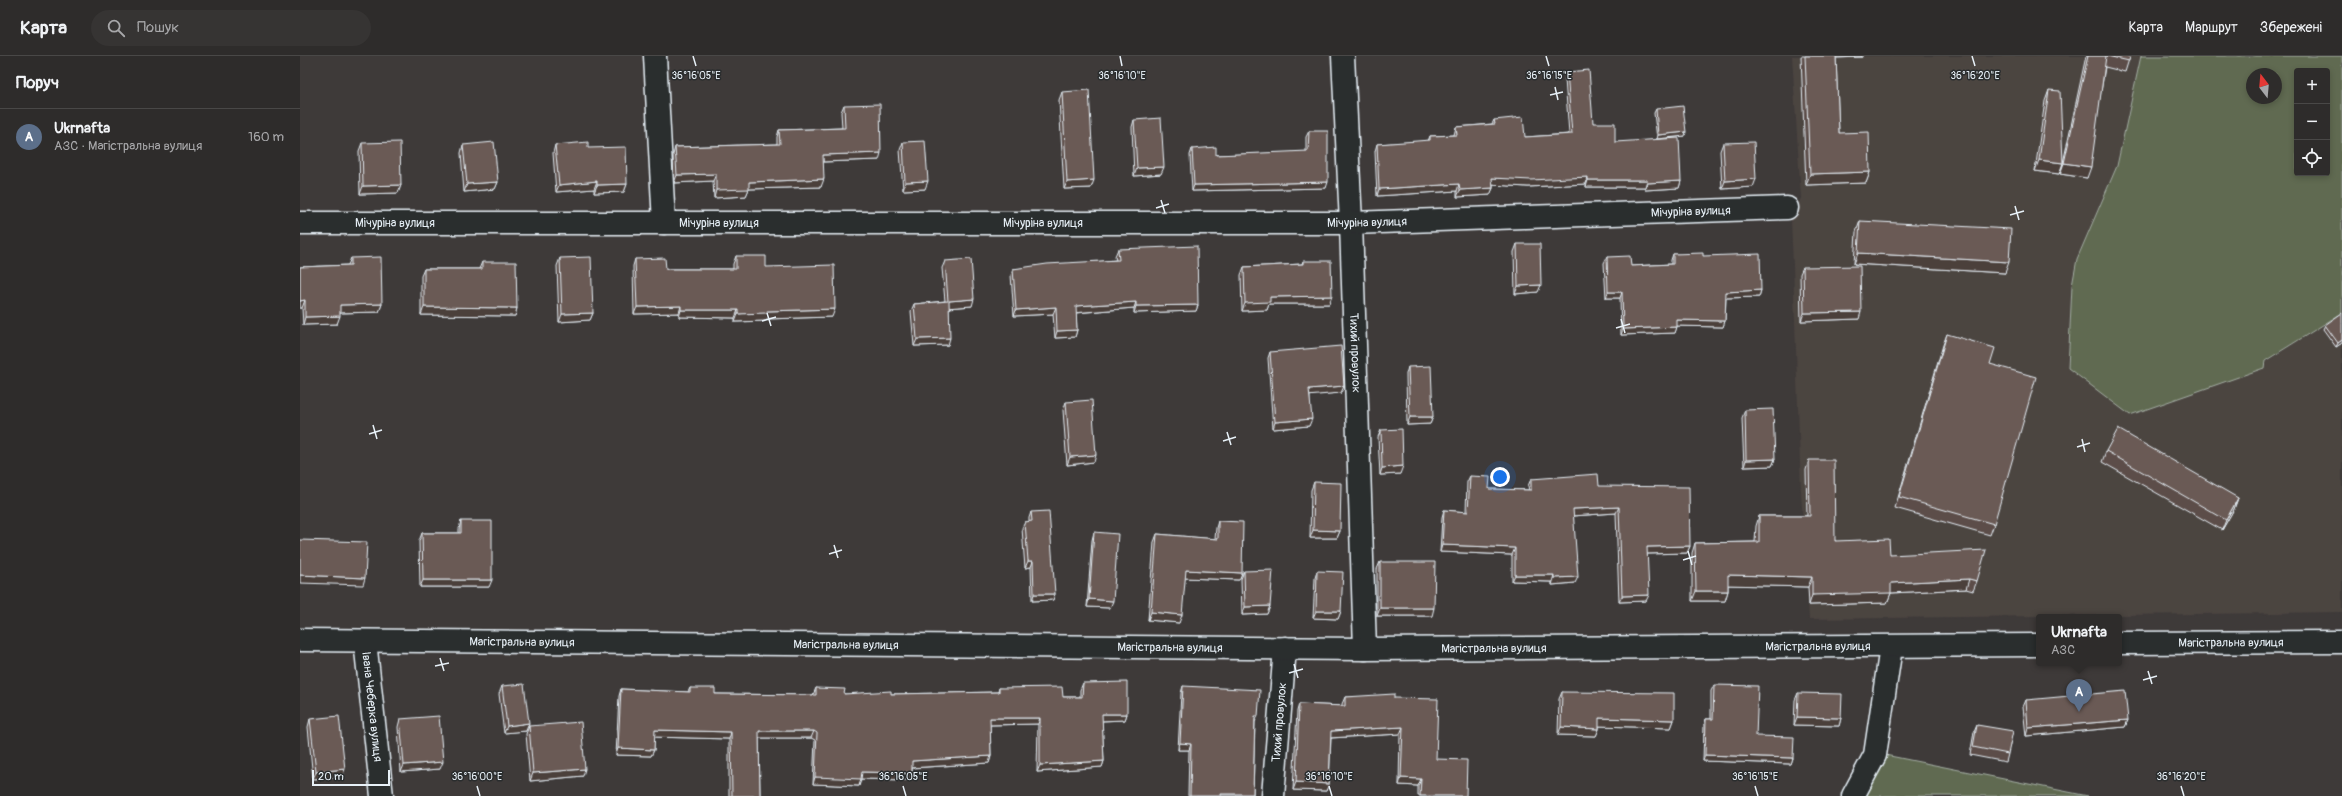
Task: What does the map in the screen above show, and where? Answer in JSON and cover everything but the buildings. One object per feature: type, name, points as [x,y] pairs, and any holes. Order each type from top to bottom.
[{"type":"street","points":[[655,56],[664,223]]},
{"type":"street","name":"Тихий провулок","points":[[1343,56],[1351,223],[1365,649]]},
{"type":"street","name":"Мічуріна вулиця","points":[[300,224],[1351,223],[1787,208]]},
{"type":"street","name":"Магістральна вулиця","points":[[300,640],[1365,649],[2036,645]]},
{"type":"street","name":"Івана Чеберка вулиця","points":[[365,641],[382,796]]},
{"type":"street","name":"Магістральна вулиця","points":[[2122,643],[2342,642]]},
{"type":"street","points":[[1852,796],[1875,755],[1891,646]]},
{"type":"street","name":"Тихий провулок","points":[[1273,796],[1285,648]]},
{"type":"shaded area","points":[[1792,56],[2141,56],[2117,166],[2077,259],[2072,286],[2068,368],[2265,362],[2342,313],[2342,612],[2122,615],[2036,614],[2036,616],[1809,619],[1801,491],[1791,220],[1801,198]]},
{"type":"green space","points":[[2141,56],[2342,56],[2342,313],[2265,361],[2264,368],[2130,415],[2068,368],[2072,286],[2077,259],[2117,166]]},
{"type":"green space","points":[[1880,754],[2088,796],[1858,796]]},
{"type":"place","name":"Ukrnafta","points":[[2079,712]]}]
